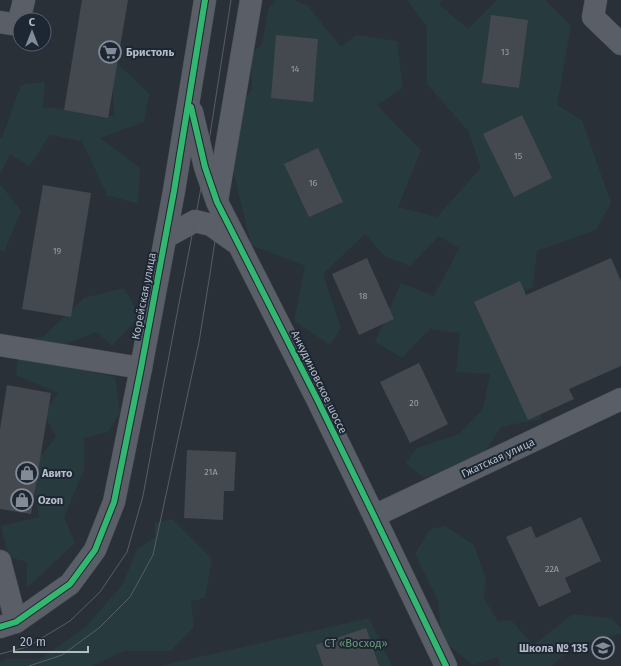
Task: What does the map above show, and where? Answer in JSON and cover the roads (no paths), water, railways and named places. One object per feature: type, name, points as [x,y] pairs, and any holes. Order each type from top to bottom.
[{"type":"street","points":[[0,22],[18,25],[24,0]]},
{"type":"street","name":"Корейская улица","points":[[8,625],[70,584],[95,550],[114,502],[166,237],[205,0]]},
{"type":"street","points":[[217,202],[251,0]]},
{"type":"street","points":[[596,0],[593,17],[621,44]]},
{"type":"street","name":"Анкудиновское шоссе","points":[[189,101],[205,167],[217,202],[294,353],[446,666]]},
{"type":"street","points":[[166,237],[195,220],[211,225],[239,245]]},
{"type":"street","points":[[0,345],[141,368]]},
{"type":"street","name":"Гжатская улица","points":[[374,516],[621,399]]},
{"type":"street","points":[[0,561],[8,625]]},
{"type":"tram line","points":[[0,654],[27,647],[70,621],[100,592],[127,552],[143,496],[205,167],[231,0]]},
{"type":"tram line","points":[[29,666],[62,655],[99,628],[130,597],[153,555],[199,342],[251,0]]},
{"type":"place","name":"Бристоль","points":[[110,52]]},
{"type":"place","name":"Авито","points":[[27,473]]},
{"type":"place","name":"Ozon","points":[[22,500]]},
{"type":"place","name":"Школа № 135","points":[[603,648]]},
{"type":"park label","name":"СТ «Восход»","points":[[356,643]]}]
